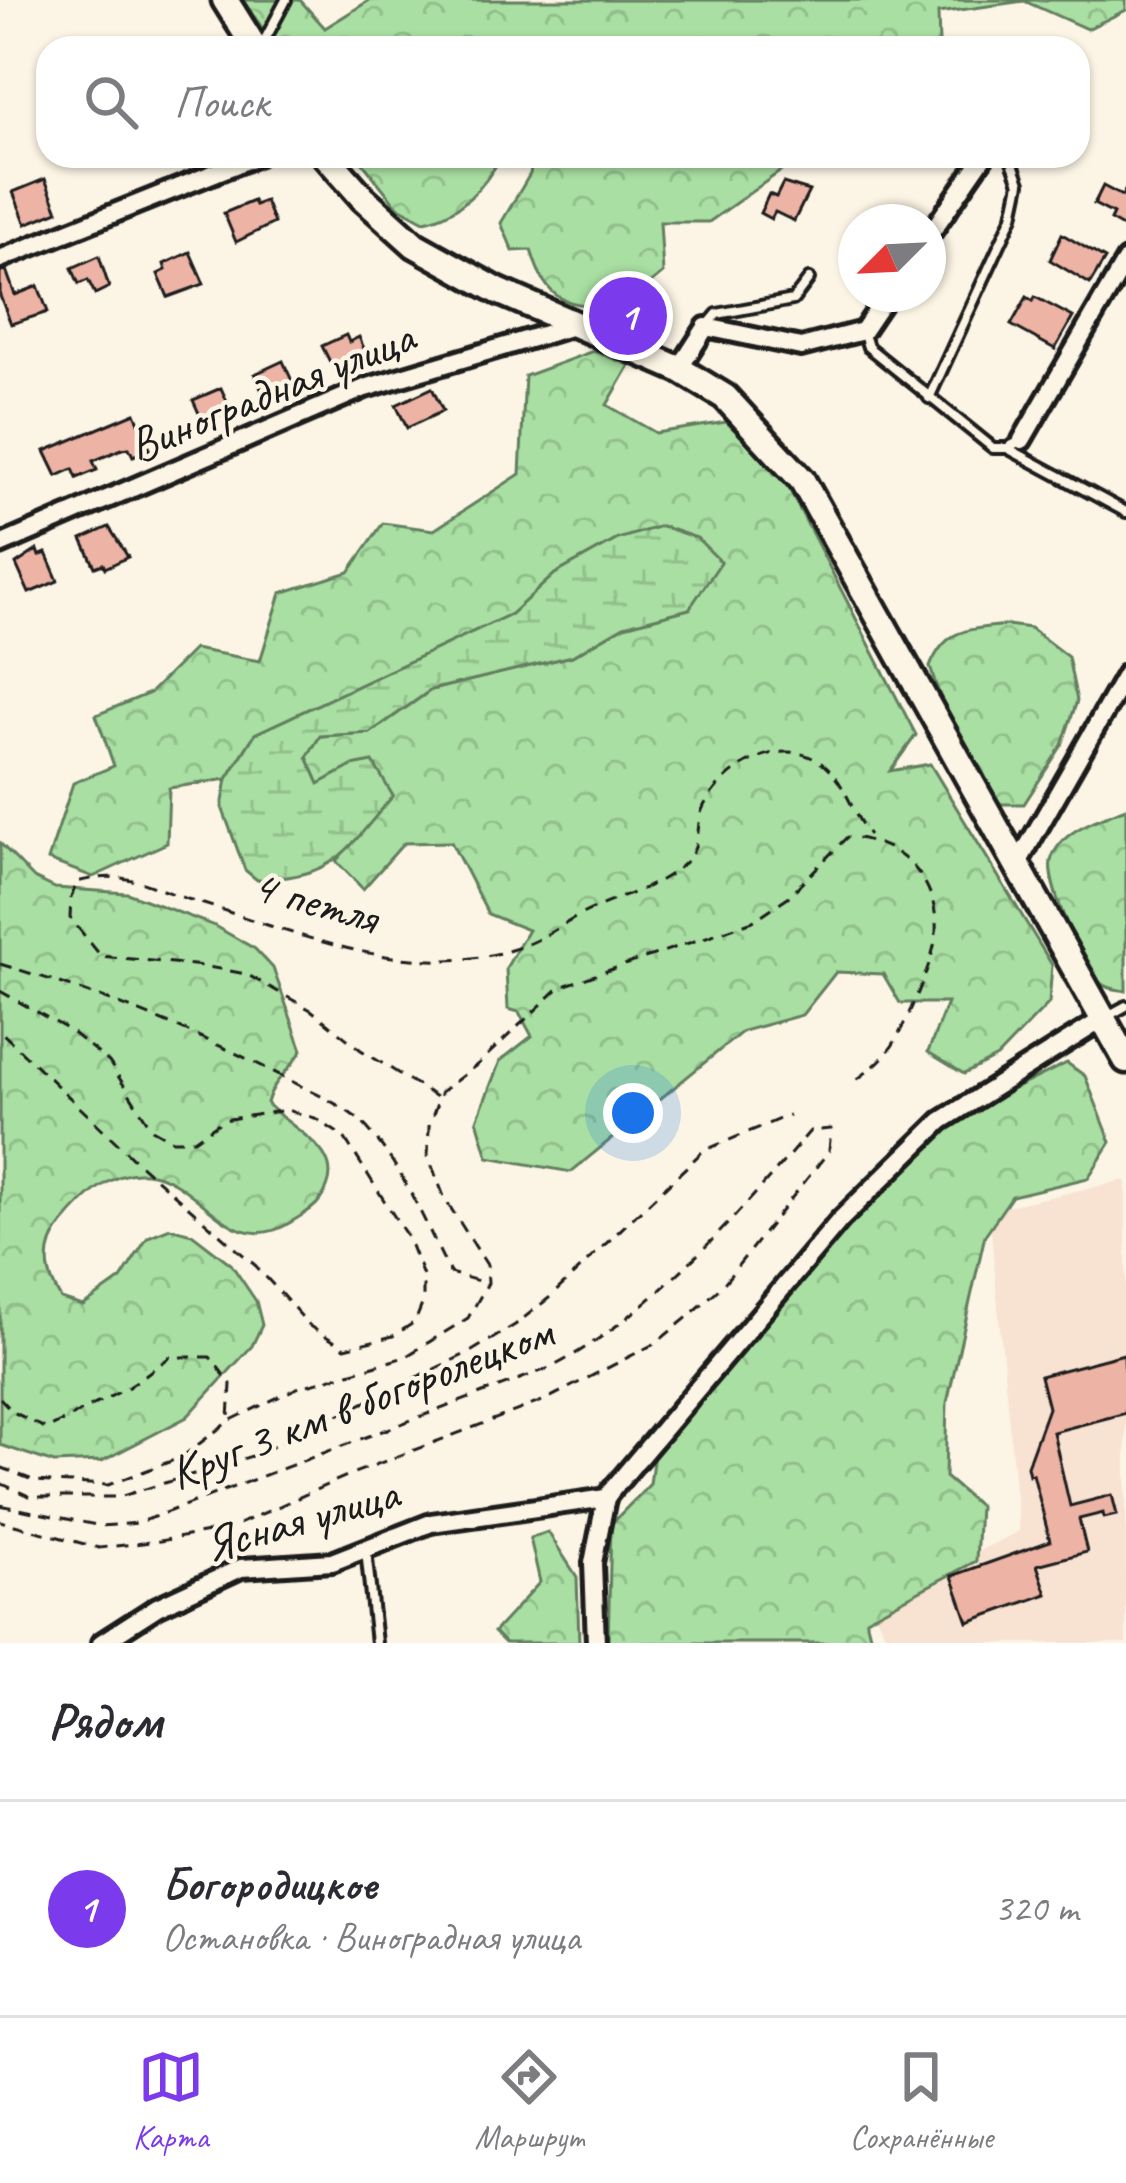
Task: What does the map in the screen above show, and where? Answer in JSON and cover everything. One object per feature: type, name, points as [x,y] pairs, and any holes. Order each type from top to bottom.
[{"type":"street","points":[[225,0],[250,36]]},
{"type":"street","points":[[0,259],[227,168]]},
{"type":"street","points":[[336,168],[415,245],[499,291],[679,369],[725,398],[802,480],[1017,865],[1115,1012],[1126,1060]]},
{"type":"street","points":[[946,210],[975,168]]},
{"type":"street","points":[[1015,444],[1126,260]]},
{"type":"street","points":[[679,369],[706,327],[801,347],[863,331],[876,312]]},
{"type":"street","name":"Виноградная улица","points":[[0,544],[364,388],[577,324]]},
{"type":"street","points":[[1017,865],[1126,674]]},
{"type":"street","points":[[596,1643],[593,1563],[606,1498],[840,1220],[941,1120],[1115,1012]]},
{"type":"street","name":"Ясная улица","points":[[101,1643],[157,1607],[241,1568],[332,1562],[431,1523],[606,1498]]},
{"type":"lane","points":[[265,36],[286,0]]},
{"type":"lane","points":[[929,398],[1012,216],[1020,183],[1014,168]]},
{"type":"lane","points":[[706,327],[717,314],[793,300],[809,279]]},
{"type":"lane","points":[[863,331],[868,347],[994,448],[1015,444],[1126,512]]},
{"type":"lane","points":[[366,1549],[376,1643]]},
{"type":"path","name":"4 петля","points":[[438,1098],[361,1050],[311,1010],[246,974],[203,965],[101,956],[70,917],[77,882],[103,875],[135,877],[176,895],[323,942],[407,960],[480,958],[544,940],[580,915],[668,875],[688,860],[698,841],[703,807],[755,756],[784,751],[811,755],[833,774],[858,822],[872,838]]},
{"type":"path","points":[[438,1098],[560,987],[753,921],[788,897],[847,837],[872,838],[918,867],[930,892],[937,934],[896,1040],[872,1069],[852,1083]]},
{"type":"path","points":[[0,964],[95,993],[186,1030],[338,1106],[364,1124],[386,1150],[450,1273],[488,1283]]},
{"type":"path","points":[[0,992],[69,1030],[109,1062],[152,1129],[172,1141],[194,1140],[223,1120],[287,1110],[315,1118],[344,1137],[408,1238],[423,1276],[423,1302],[415,1322],[393,1336],[345,1348],[311,1328],[256,1266],[137,1162],[0,1031]]},
{"type":"path","name":"Круг 3 км в богоролецком","points":[[0,1467],[35,1481],[108,1485],[182,1457],[229,1421],[296,1388],[363,1372],[438,1340],[468,1318],[488,1283],[487,1265],[445,1199],[428,1156],[429,1126],[438,1098]]},
{"type":"path","name":"Круг 3 км в богоролецком","points":[[0,1483],[31,1497],[119,1497],[255,1455],[472,1351],[549,1298],[703,1150],[789,1115]]},
{"type":"path","name":"Круг 3 км в богоролецком","points":[[0,1505],[100,1526],[137,1523],[552,1367],[583,1351],[700,1253],[810,1131],[831,1129],[829,1151],[721,1287],[656,1343],[545,1400],[349,1475],[230,1528],[99,1548],[0,1521]]},
{"type":"path","points":[[0,1398],[13,1412],[46,1429],[127,1388],[170,1358],[210,1357],[231,1384],[229,1421]]},
{"type":"shaded area","points":[[1126,1180],[1126,1643],[890,1643],[871,1605],[1019,1531],[989,1210]]},
{"type":"green space","points":[[243,0],[300,0],[325,28],[370,0],[1126,0],[1126,10],[1087,29],[1024,1],[938,13],[939,36],[268,36]]},
{"type":"green space","points":[[367,168],[493,168],[470,198],[437,218],[424,221],[397,206]]},
{"type":"green space","points":[[531,168],[785,168],[709,222],[660,222],[663,273],[622,307],[563,299],[545,283],[531,250],[513,251],[501,223]]},
{"type":"green space","points":[[593,351],[630,365],[607,405],[656,433],[726,422],[783,477],[916,735],[890,771],[930,764],[1052,965],[1049,1003],[997,1057],[964,1074],[928,1052],[947,1003],[900,1003],[883,974],[836,972],[802,1015],[743,1031],[571,1172],[488,1157],[477,1120],[500,1061],[532,1036],[519,1012],[508,1009],[506,968],[528,930],[488,914],[451,842],[404,843],[363,889],[336,861],[393,795],[352,766],[319,784],[307,757],[320,736],[370,733],[431,690],[572,656],[624,626],[689,609],[618,539],[555,574],[511,614],[255,734],[227,779],[169,788],[167,843],[93,877],[48,860],[73,783],[114,766],[96,715],[150,693],[194,649],[260,661],[281,593],[349,572],[383,523],[434,530],[520,474],[525,376]]},
{"type":"green space","points":[[661,526],[697,538],[721,562],[689,609],[624,626],[572,656],[431,690],[370,733],[320,736],[307,757],[319,784],[352,766],[373,762],[393,796],[350,846],[323,867],[257,880],[245,870],[222,807],[227,779],[255,734],[511,614],[555,574],[618,539]]},
{"type":"green space","points":[[1007,625],[1030,628],[1068,657],[1077,701],[1062,745],[1024,804],[1001,804],[977,773],[950,721],[930,667],[951,637]]},
{"type":"green space","points":[[1126,808],[1126,991],[1100,983],[1084,960],[1054,888],[1051,861],[1072,833]]},
{"type":"green space","points":[[0,843],[34,878],[55,888],[127,893],[215,926],[255,949],[273,968],[302,1050],[267,1103],[316,1145],[330,1169],[329,1184],[317,1204],[269,1232],[232,1225],[183,1188],[146,1173],[109,1181],[63,1223],[48,1261],[61,1299],[83,1306],[121,1279],[148,1237],[170,1228],[192,1234],[231,1264],[256,1301],[262,1325],[252,1346],[187,1417],[102,1461],[54,1463],[0,1445]]},
{"type":"green space","points":[[1067,1063],[1085,1076],[1111,1142],[1088,1178],[1012,1196],[985,1235],[947,1403],[945,1477],[979,1506],[976,1561],[866,1619],[872,1643],[608,1643],[611,1524],[650,1484],[655,1445],[848,1226],[953,1119]]},
{"type":"green space","points":[[548,1532],[577,1577],[579,1643],[505,1643],[494,1632],[540,1582],[530,1538]]},
{"type":"building","points":[[45,179],[58,211],[26,224],[13,192]]},
{"type":"building","points":[[783,183],[809,191],[794,221],[775,212],[771,219],[760,213],[769,194],[776,197]]},
{"type":"building","points":[[1103,186],[1122,196],[1126,189],[1126,229],[1110,220],[1113,214],[1094,204]]},
{"type":"building","points":[[253,201],[255,205],[265,201],[274,223],[236,242],[224,213]]},
{"type":"building","points":[[1062,234],[1105,259],[1090,284],[1050,260]]},
{"type":"building","points":[[190,252],[204,284],[168,297],[158,274],[166,270],[164,264]]},
{"type":"building","points":[[99,256],[109,287],[95,294],[88,280],[79,284],[72,268]]},
{"type":"building","points":[[6,270],[15,295],[38,286],[48,312],[11,324],[0,296],[0,272]]},
{"type":"building","points":[[1027,297],[1073,317],[1055,349],[1011,325]]},
{"type":"building","points":[[346,335],[349,342],[359,337],[366,353],[333,368],[322,346]]},
{"type":"building","points":[[283,361],[293,383],[264,396],[255,374]]},
{"type":"building","points":[[221,388],[231,410],[203,422],[193,400]]},
{"type":"building","points":[[432,388],[443,411],[407,428],[396,405]]},
{"type":"building","points":[[135,413],[150,449],[133,456],[129,448],[122,449],[93,461],[97,470],[77,478],[73,469],[57,476],[45,451]]},
{"type":"building","points":[[109,527],[128,557],[105,568],[103,564],[95,567],[82,539]]},
{"type":"building","points":[[37,550],[39,556],[46,553],[58,581],[29,593],[16,564]]},
{"type":"building","points":[[1124,1354],[1126,1413],[1053,1432],[1070,1506],[1112,1495],[1117,1515],[1079,1519],[1087,1552],[1037,1565],[1047,1594],[968,1622],[952,1576],[1050,1541],[1027,1466],[1048,1408],[1040,1376]]},
{"type":"place","name":"Богородицкое","points":[[628,316]]}]
